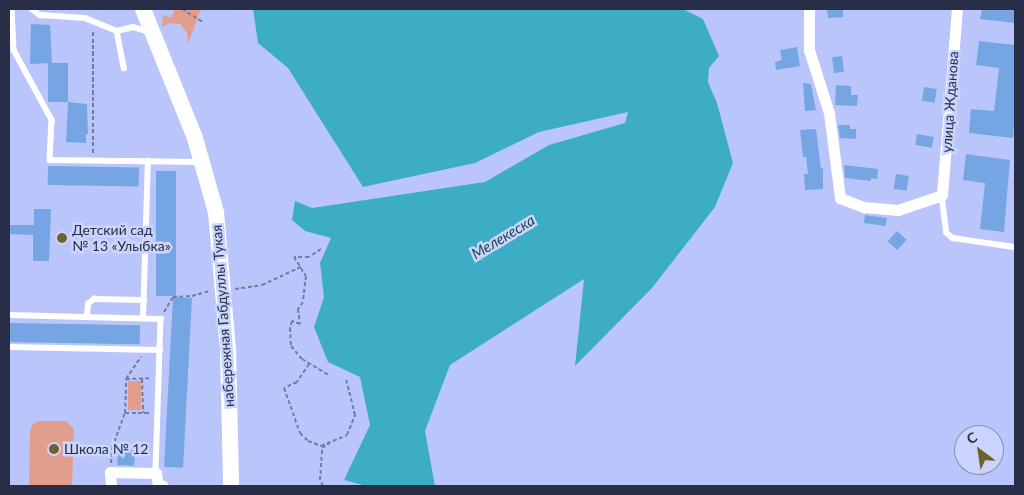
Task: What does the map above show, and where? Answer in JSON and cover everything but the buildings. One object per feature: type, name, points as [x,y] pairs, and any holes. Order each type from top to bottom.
[{"type":"main road","name":"набережная Габдуллы Тукая","points":[[143,9],[203,162],[216,212],[224,290],[231,486]]},
{"type":"street","points":[[810,9],[809,50],[829,113],[840,198],[864,207],[898,210],[942,195]]},
{"type":"street","name":"улица Жданова","points":[[942,195],[956,9]]},
{"type":"street","points":[[111,486],[110,472],[156,473],[158,485],[163,486]]},
{"type":"lane","points":[[12,9],[14,50],[52,120],[50,160],[191,164],[203,162]]},
{"type":"lane","points":[[32,9],[40,15],[86,18],[117,31],[133,26],[154,33]]},
{"type":"lane","points":[[117,31],[124,68]]},
{"type":"lane","points":[[143,318],[148,162]]},
{"type":"lane","points":[[942,195],[947,233],[953,238],[1015,247]]},
{"type":"lane","points":[[87,317],[88,304],[94,299],[144,300]]},
{"type":"lane","points":[[9,315],[161,319],[156,473]]},
{"type":"lane","points":[[9,347],[160,350]]},
{"type":"path","points":[[182,9],[204,24]]},
{"type":"path","points":[[93,21],[93,160]]},
{"type":"path","points":[[320,249],[309,257],[294,257],[306,276],[303,302],[298,309],[300,324],[292,321],[290,328],[291,346],[309,364],[330,376]]},
{"type":"path","points":[[110,472],[112,448],[125,413],[126,380],[146,350]]},
{"type":"path","points":[[309,364],[297,382],[284,388],[300,433],[308,440],[321,446],[347,435],[355,415],[346,379]]},
{"type":"path","points":[[126,380],[159,378]]},
{"type":"path","points":[[142,379],[143,413]]},
{"type":"path","points":[[125,413],[158,413]]},
{"type":"path","points":[[323,486],[320,480],[322,448],[334,440]]},
{"type":"shaded area","points":[[175,9],[201,9],[188,44],[187,33],[180,24],[170,23],[162,27],[163,15],[171,18]]},
{"type":"shaded area","points":[[128,381],[141,381],[141,410],[128,410]]},
{"type":"shaded area","points":[[38,421],[66,421],[74,429],[72,486],[29,486],[30,430],[33,424]]},
{"type":"water","name":"Мелекеска","points":[[253,9],[683,9],[703,19],[719,56],[709,68],[708,82],[717,103],[733,163],[715,207],[652,288],[575,366],[584,279],[450,365],[425,431],[435,486],[366,486],[344,480],[370,425],[360,377],[328,362],[314,327],[324,297],[320,263],[331,238],[305,231],[292,220],[295,201],[312,208],[485,182],[549,145],[625,123],[628,112],[539,132],[475,163],[363,187],[288,68],[258,43]]},
{"type":"place","name":"Детский сад № 13 «Улыбка»","points":[[62,238]]},
{"type":"place","name":"Школа № 12","points":[[54,449]]}]
